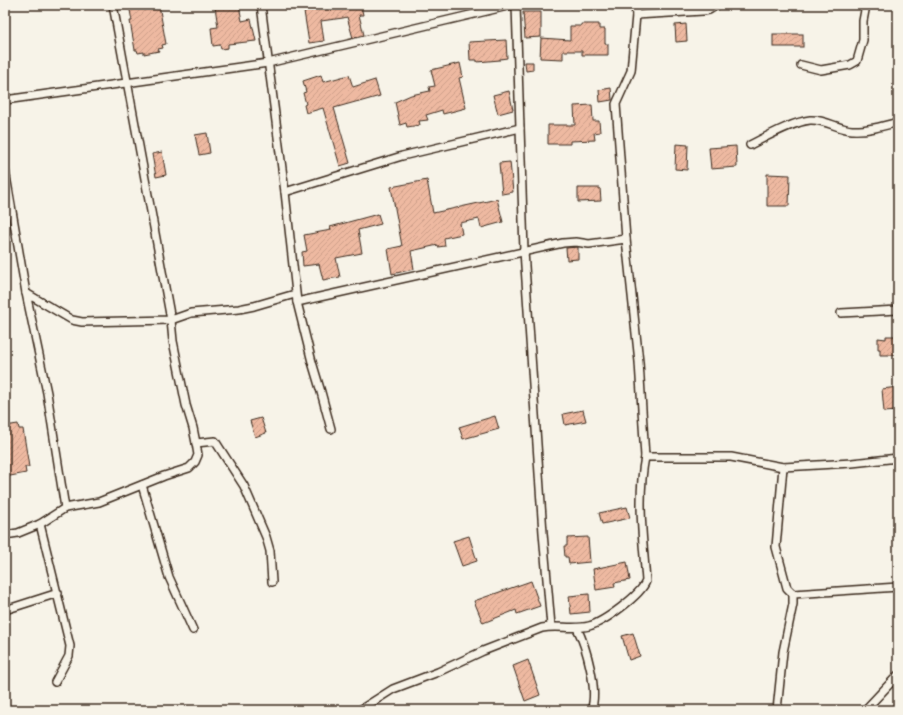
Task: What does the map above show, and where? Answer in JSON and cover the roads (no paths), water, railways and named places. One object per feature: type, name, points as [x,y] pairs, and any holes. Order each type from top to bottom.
[{"type":"street","points":[[5,536],[18,533],[40,524],[65,508],[99,502],[189,468],[195,462],[198,455],[173,341],[171,320],[113,5]]},
{"type":"street","points":[[261,5],[285,192],[295,294],[312,362],[331,428]]},
{"type":"street","points":[[5,100],[268,63],[512,5]]},
{"type":"street","points":[[516,5],[524,251],[543,533],[551,626]]},
{"type":"street","points":[[360,710],[393,690],[438,672],[483,650],[542,628],[551,626],[578,628],[589,626],[606,618],[644,586],[646,580],[641,513],[642,470],[645,457],[639,362],[626,239],[616,104],[631,71],[636,15],[635,5]]},
{"type":"street","points":[[636,15],[703,11],[709,10],[717,5]]},
{"type":"street","points":[[801,66],[821,70],[850,66],[857,61],[863,40],[863,21],[866,5]]},
{"type":"street","points":[[750,145],[789,126],[810,120],[851,130],[864,130],[898,122]]},
{"type":"street","points":[[285,192],[402,156],[520,128]]},
{"type":"street","points":[[5,170],[26,293],[47,393],[65,508]]},
{"type":"street","points":[[297,302],[563,243],[576,242],[589,244],[626,239]]},
{"type":"street","points":[[26,293],[72,320],[82,322],[171,320],[191,313],[239,309],[254,306],[295,294]]},
{"type":"street","points":[[841,313],[898,310]]},
{"type":"street","points":[[196,443],[215,441],[244,486],[266,536],[270,551],[272,582]]},
{"type":"street","points":[[645,457],[731,457],[783,467],[852,463],[898,458]]},
{"type":"street","points":[[777,710],[783,652],[793,604],[792,594],[787,588],[776,547],[783,467]]},
{"type":"street","points":[[142,485],[169,577],[193,630]]},
{"type":"street","points":[[40,524],[58,593],[70,651],[69,656],[55,682]]},
{"type":"street","points":[[792,594],[898,587]]},
{"type":"street","points":[[5,610],[58,593]]},
{"type":"street","points":[[578,628],[587,655],[593,689],[591,710]]},
{"type":"street","points":[[865,710],[898,675]]},
{"type":"street","points":[[593,698],[597,710]]}]
